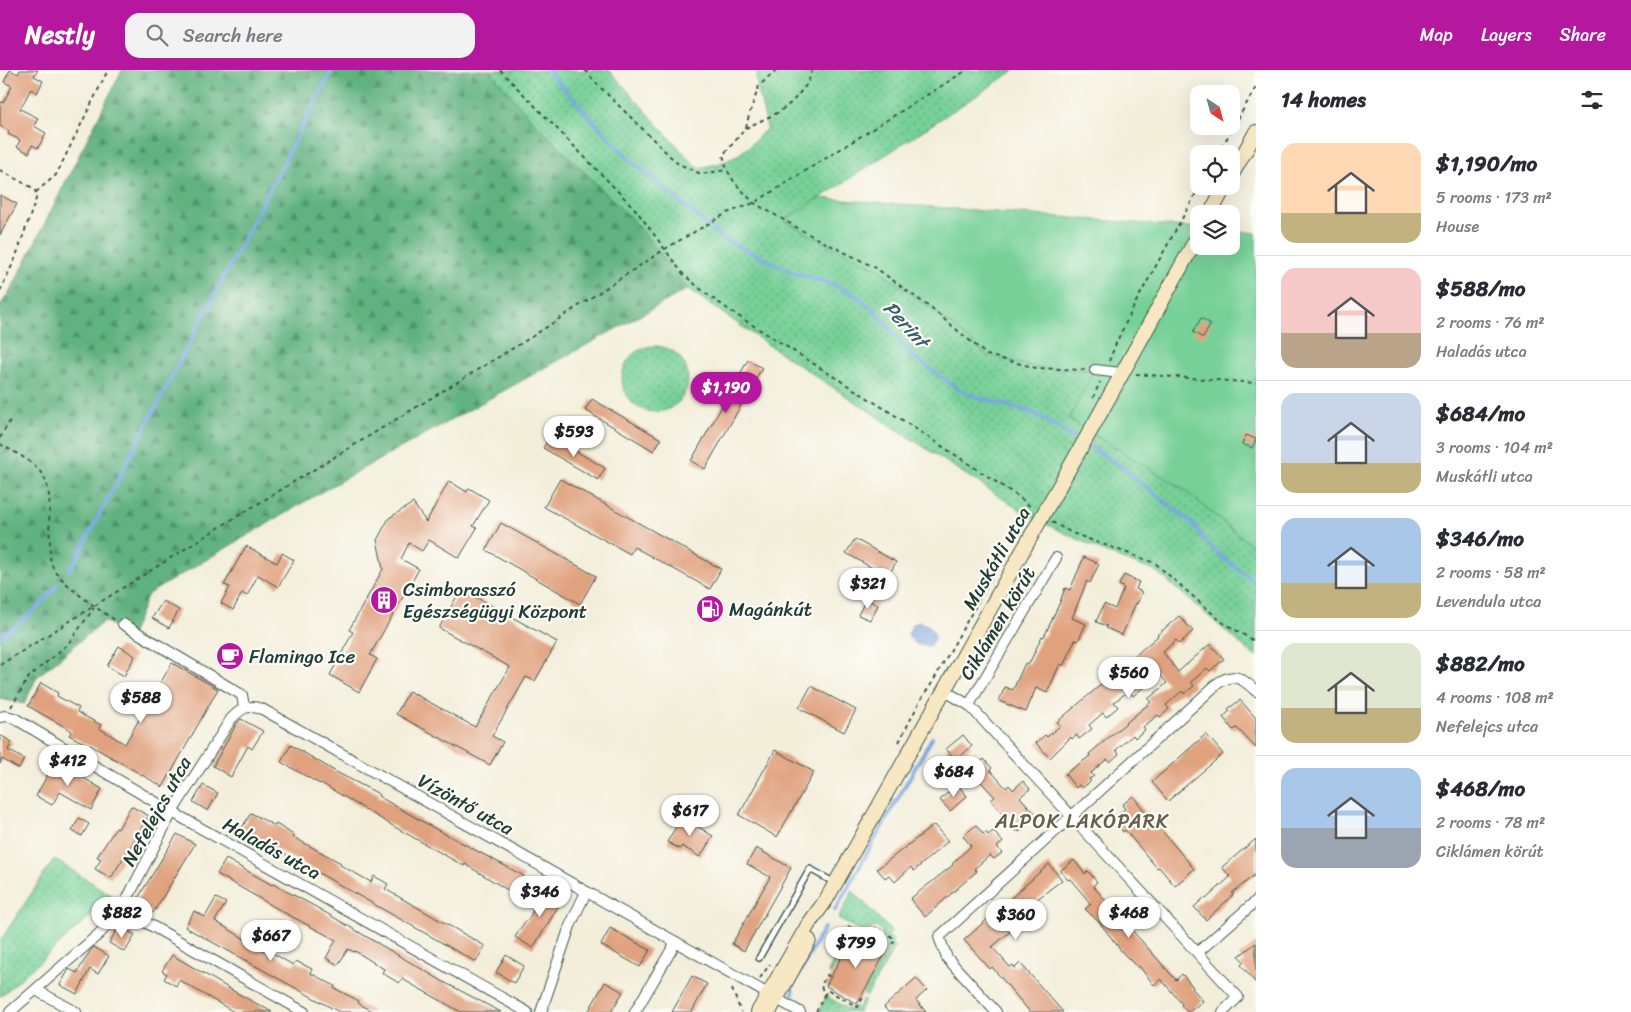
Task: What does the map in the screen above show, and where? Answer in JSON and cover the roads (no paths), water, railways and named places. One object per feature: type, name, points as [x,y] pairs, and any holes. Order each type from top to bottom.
[{"type":"main road","points":[[1240,160],[1256,132]]},
{"type":"main road","name":"Muskátli utca","points":[[758,1012],[772,996],[814,931],[826,900],[1190,250]]},
{"type":"main road","name":"Muskátli utca","points":[[769,1012],[772,996]]},
{"type":"street","points":[[1100,370],[1121,373]]},
{"type":"street","name":"Ciklámen körút","points":[[968,705],[1056,558]]},
{"type":"street","points":[[123,624],[242,696],[244,707]]},
{"type":"street","points":[[996,1012],[947,958],[939,937],[1224,679],[1233,677],[1243,680],[1256,691]]},
{"type":"street","name":"Ciklámen körút","points":[[943,690],[968,705],[1238,997],[1223,1012]]},
{"type":"street","name":"Vízöntő utca","points":[[244,707],[253,706],[262,709],[800,1012]]},
{"type":"street","name":"Nefelejcs utca","points":[[10,1012],[100,933],[122,909],[172,812],[230,719],[244,707]]},
{"type":"street","name":"Haladás utca","points":[[3,716],[14,718],[172,812],[527,1012]]},
{"type":"street","points":[[541,1012],[570,926],[586,892]]},
{"type":"street","points":[[1198,952],[1256,901]]},
{"type":"street","points":[[122,909],[304,1012]]},
{"type":"street","points":[[635,1012],[676,942]]},
{"type":"street","points":[[36,990],[76,1012]]},
{"type":"lane","points":[[759,958],[810,869],[836,883]]},
{"type":"water","points":[[920,622],[929,626],[934,634],[934,640],[929,646],[916,644],[908,634],[913,624]]},
{"type":"waterway","points":[[69,570],[76,560],[332,70]]},
{"type":"waterway","name":"Perint","points":[[547,70],[627,157],[724,239],[792,272],[838,286],[861,299],[878,314],[910,354],[956,388],[976,397],[1034,413],[1116,463],[1193,524],[1206,542],[1222,557],[1256,582]]},
{"type":"waterway","points":[[0,636],[31,613],[57,585]]},
{"type":"waterway","points":[[978,653],[998,618]]},
{"type":"waterway","points":[[835,910],[932,738]]},
{"type":"waterway","points":[[793,995],[792,986],[824,928]]},
{"type":"place","name":"Csimborasszó Egészségügyi Központ","points":[[384,600]]},
{"type":"place","name":"Magánkút","points":[[710,609]]},
{"type":"place","name":"Flamingo Ice","points":[[230,656]]},
{"type":"district","name":"ALPOK LAKÓPARK","points":[[1082,821]]}]
